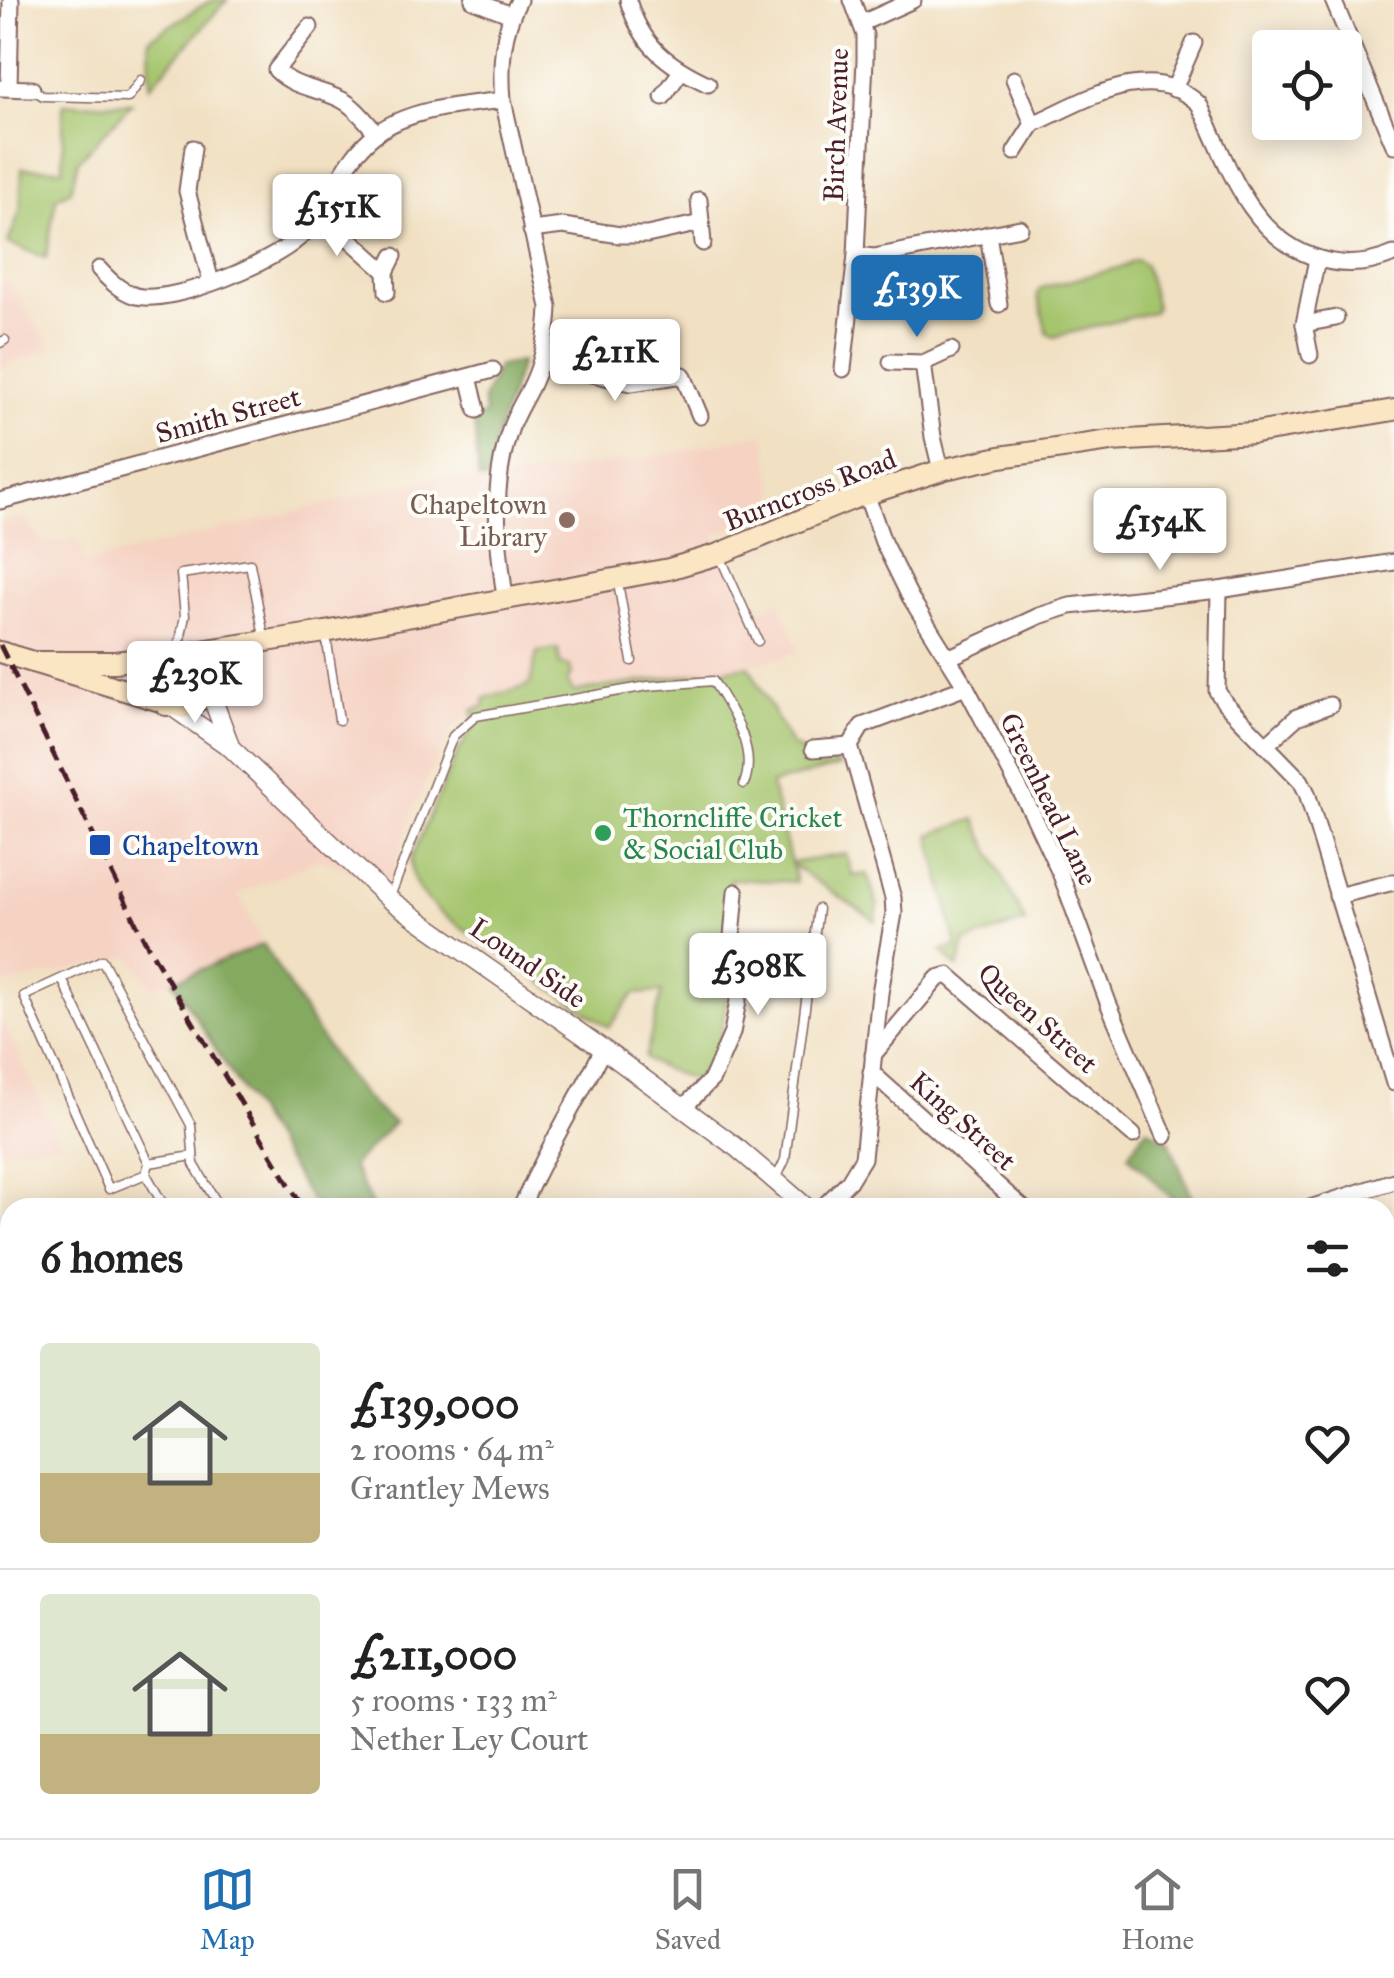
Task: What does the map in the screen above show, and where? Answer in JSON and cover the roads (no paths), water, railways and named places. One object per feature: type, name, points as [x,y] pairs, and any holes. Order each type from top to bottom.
[{"type":"main road","name":"Burncross Road","points":[[176,654],[325,632],[669,569],[719,554],[866,494],[941,470],[1000,457],[1110,442],[1255,434],[1394,410]]},
{"type":"main road","name":"Burncross Road","points":[[207,680],[210,663],[224,651],[257,642]]},
{"type":"main road","name":"Lound Side","points":[[0,652],[170,707]]},
{"type":"main road","name":"Lound Side","points":[[38,662],[115,662],[176,654]]},
{"type":"main road","points":[[176,654],[194,658],[207,680],[205,693],[192,706],[170,707],[154,692],[153,674],[157,666],[176,654]]},
{"type":"street","points":[[10,0],[4,88],[32,88]]},
{"type":"street","points":[[473,0],[515,7],[502,53],[503,100],[549,307],[541,362],[510,428],[501,462],[495,503],[505,597]]},
{"type":"street","points":[[628,0],[646,42],[681,71],[708,84]]},
{"type":"street","name":"Birch Avenue","points":[[844,369],[856,254],[865,60],[862,23],[852,0]]},
{"type":"street","points":[[862,23],[914,0]]},
{"type":"street","points":[[1333,0],[1389,120],[1394,146]]},
{"type":"street","points":[[310,28],[276,70],[286,80],[348,103],[377,133]]},
{"type":"street","points":[[1174,89],[1194,42]]},
{"type":"street","points":[[663,97],[681,71]]},
{"type":"street","points":[[1014,79],[1033,124]]},
{"type":"street","points":[[1015,152],[1033,124],[1133,83],[1154,81],[1189,95],[1199,104],[1249,206],[1272,236],[1287,247],[1339,264],[1359,264],[1394,254]]},
{"type":"street","points":[[99,269],[124,290],[141,297],[174,293],[270,260],[306,232],[348,165],[377,133],[429,112],[503,100]]},
{"type":"street","points":[[192,148],[187,191],[211,282]]},
{"type":"street","points":[[699,200],[703,243]]},
{"type":"street","points":[[319,212],[386,272]]},
{"type":"street","points":[[531,230],[563,226],[620,236],[648,235],[701,223]]},
{"type":"street","points":[[856,254],[874,257],[1020,228]]},
{"type":"street","points":[[988,234],[999,304]]},
{"type":"street","points":[[388,292],[386,272],[394,256]]},
{"type":"street","points":[[1310,354],[1304,324],[1317,259]]},
{"type":"street","points":[[1304,324],[1336,318]]},
{"type":"street","points":[[890,362],[923,363],[950,350]]},
{"type":"street","points":[[541,362],[630,383],[684,375],[700,416]]},
{"type":"street","points":[[923,363],[932,437],[941,470]]},
{"type":"street","name":"Smith Street","points":[[0,502],[494,370]]},
{"type":"street","points":[[470,377],[477,410]]},
{"type":"street","name":"Greenhead Lane","points":[[866,494],[894,565],[966,687],[1060,875],[1109,1005],[1165,1136]]},
{"type":"street","points":[[948,658],[1038,616],[1070,606],[1218,590],[1394,562]]},
{"type":"street","points":[[1218,590],[1217,692],[1307,793],[1394,1084]]},
{"type":"street","name":"Lound Side","points":[[207,680],[232,748]]},
{"type":"street","points":[[832,1198],[864,1158],[872,1064],[894,913],[850,746],[862,726],[966,687]]},
{"type":"street","points":[[1267,744],[1296,717],[1330,705]]},
{"type":"street","name":"Lound Side","points":[[170,707],[232,748],[389,899],[603,1048],[796,1198]]},
{"type":"street","points":[[813,749],[850,746]]},
{"type":"street","points":[[1337,896],[1394,882]]},
{"type":"street","points":[[683,1108],[712,1080],[732,1032],[738,1001],[732,937],[736,892]]},
{"type":"street","name":"Queen Street","points":[[872,1064],[938,978],[948,974],[1133,1135]]},
{"type":"street","points":[[525,1198],[603,1048]]},
{"type":"street","name":"King Street","points":[[872,1064],[1013,1198]]},
{"type":"street","points":[[1342,1198],[1394,1182]]},
{"type":"lane","points":[[32,88],[43,96],[128,98],[141,80]]},
{"type":"lane","points":[[719,554],[758,641]]},
{"type":"lane","points":[[176,654],[185,616],[180,574],[250,564],[257,642]]},
{"type":"lane","points":[[617,578],[632,661]]},
{"type":"lane","points":[[325,632],[339,720]]},
{"type":"lane","points":[[389,899],[453,736],[476,716],[648,686],[713,681],[739,722],[748,773],[744,784]]},
{"type":"lane","points":[[775,1180],[785,1160],[818,908]]},
{"type":"lane","points":[[146,1174],[108,1189],[24,996],[102,960],[191,1125],[193,1156],[215,1198]]},
{"type":"lane","points":[[62,978],[149,1162],[146,1174],[159,1198]]},
{"type":"lane","points":[[149,1162],[193,1156]]},
{"type":"railway","points":[[0,645],[145,941],[297,1198]]},
{"type":"place","name":"Chapeltown Library","points":[[567,520]]},
{"type":"place","name":"Thorncliffe Cricket & Social Club","points":[[603,833]]},
{"type":"place","name":"Chapeltown","points":[[100,845]]}]
